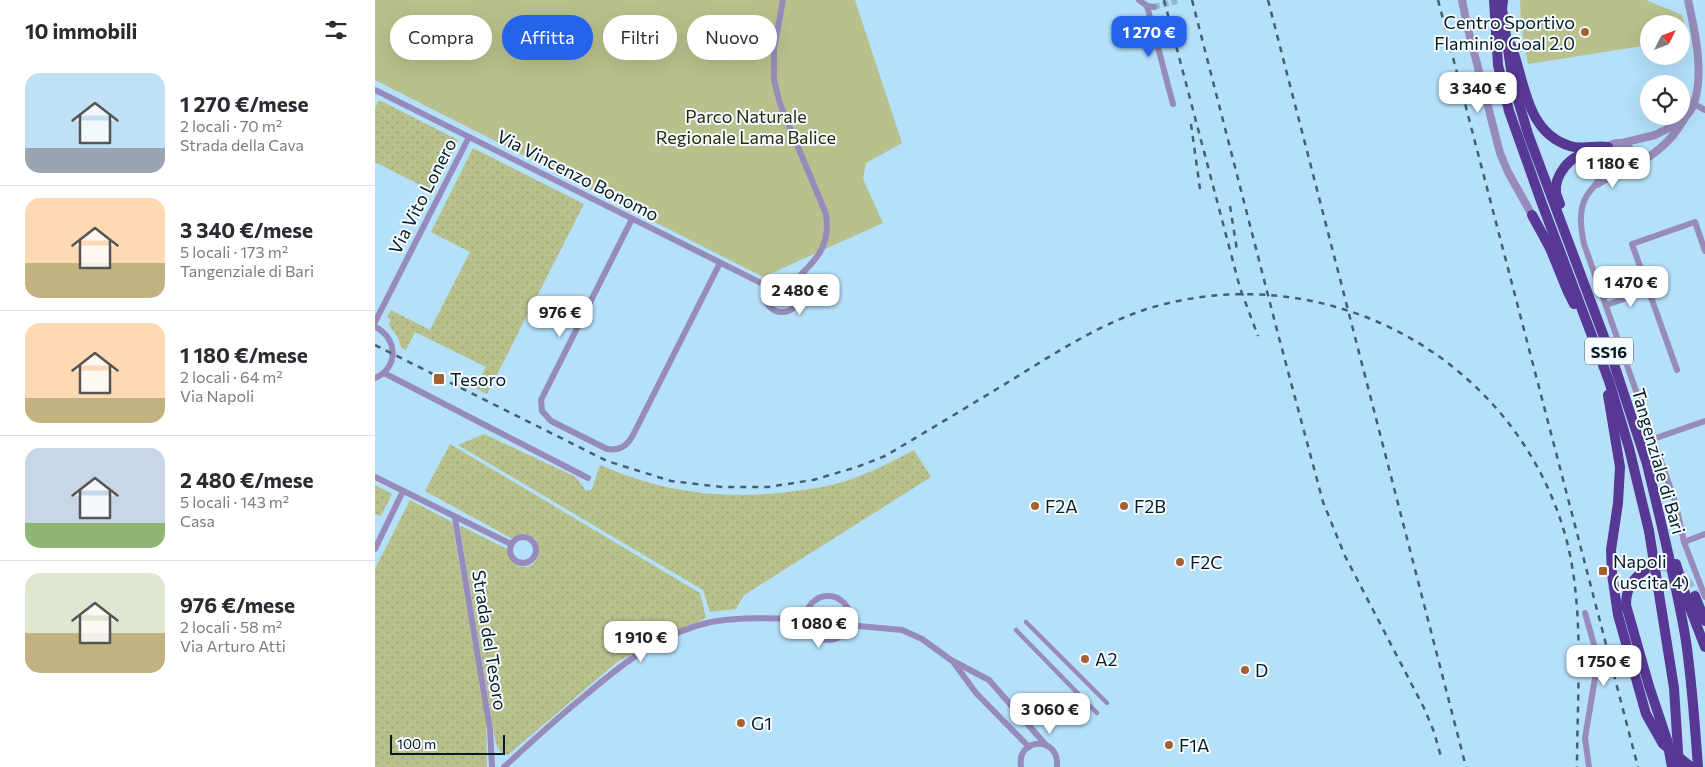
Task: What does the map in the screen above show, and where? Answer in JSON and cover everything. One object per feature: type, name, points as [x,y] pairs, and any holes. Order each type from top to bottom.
[{"type":"highway","name":"Tangenziale di Bari","points":[[1494,0],[1498,65],[1509,111],[1609,381],[1629,448],[1649,531],[1674,688],[1679,767]]},
{"type":"highway","name":"Tangenziale di Bari","points":[[1503,0],[1513,84],[1528,134],[1613,361],[1647,464],[1663,528],[1686,640],[1698,767]]},
{"type":"highway","points":[[1505,29],[1517,59],[1523,91],[1539,124],[1560,142],[1570,146],[1580,148],[1608,147]]},
{"type":"highway","points":[[1593,307],[1591,286],[1556,193],[1556,187],[1560,173],[1571,160],[1579,156],[1588,154],[1596,156],[1604,164]]},
{"type":"highway","points":[[1532,215],[1550,248],[1568,292],[1590,332]]},
{"type":"highway","points":[[1609,381],[1607,399],[1620,468],[1618,503],[1611,550],[1611,574],[1617,608],[1646,714],[1663,744],[1691,767]]},
{"type":"highway","points":[[1647,464],[1688,603],[1705,647]]},
{"type":"highway","points":[[1645,570],[1633,581],[1628,591],[1626,605],[1649,686],[1667,740],[1672,767]]},
{"type":"highway","points":[[1700,596],[1705,621]]},
{"type":"street","points":[[783,0],[774,48],[774,80],[780,104],[827,214],[829,229],[826,244],[806,270],[793,282]]},
{"type":"street","points":[[1139,0],[1147,6],[1154,7]]},
{"type":"street","points":[[1462,0],[1500,153],[1508,172],[1532,215]]},
{"type":"street","points":[[1688,0],[1699,55],[1699,74],[1694,104],[1690,110]]},
{"type":"street","points":[[1147,6],[1173,104]]},
{"type":"street","name":"Via Vincenzo Bonomo","points":[[376,92],[767,286]]},
{"type":"street","points":[[1694,104],[1705,110]]},
{"type":"street","points":[[1675,125],[1655,135],[1612,144],[1608,147],[1603,155],[1604,164],[1596,185],[1586,197],[1581,211],[1580,227],[1583,244],[1675,501],[1684,542],[1700,596]]},
{"type":"street","points":[[1596,185],[1646,160],[1666,144],[1681,125]]},
{"type":"street","name":"Via Vito Lonero","points":[[375,322],[469,137]]},
{"type":"street","points":[[1622,143],[1630,148],[1632,152],[1633,162],[1628,170]]},
{"type":"street","points":[[1604,164],[1610,171],[1619,174]]},
{"type":"street","points":[[633,219],[541,400],[542,411],[551,421],[607,449],[614,450],[624,447],[629,442],[720,263]]},
{"type":"street","points":[[1677,370],[1632,244],[1695,222],[1705,251]]},
{"type":"street","points":[[779,278],[789,279],[793,282],[799,293],[799,299],[787,311],[775,311],[766,303],[767,286],[770,282],[779,278]]},
{"type":"street","points":[[1606,306],[1648,291]]},
{"type":"street","points":[[375,327],[387,336],[393,351],[393,359],[384,373],[375,378]]},
{"type":"street","points":[[384,373],[588,478]]},
{"type":"street","points":[[1653,439],[1705,421]]},
{"type":"street","points":[[375,477],[511,544]]},
{"type":"street","points":[[375,549],[403,491]]},
{"type":"street","name":"Strada del Tesoro","points":[[455,518],[490,729],[492,767]]},
{"type":"street","points":[[1684,542],[1705,534]]},
{"type":"street","points":[[528,538],[534,544],[532,559],[525,563],[517,562],[511,556],[511,544],[517,539],[528,538]]},
{"type":"street","points":[[827,596],[834,596],[845,604],[849,611],[848,625],[842,635],[831,640],[814,634],[810,630],[806,619],[807,612],[814,601],[827,596]]},
{"type":"street","points":[[1585,613],[1595,648],[1595,678],[1585,738],[1589,767]]},
{"type":"street","points":[[504,767],[557,718],[603,680],[635,655],[668,637],[708,623],[732,619],[806,619]]},
{"type":"street","points":[[1026,622],[1107,704]]},
{"type":"street","points":[[848,625],[902,630],[922,639],[951,660],[989,680],[1045,744],[1053,750],[1056,754],[1057,767]]},
{"type":"street","points":[[1016,630],[1097,713]]},
{"type":"street","points":[[951,660],[985,703],[1029,746]]},
{"type":"street","points":[[1021,767],[1022,754],[1029,746],[1045,744]]},
{"type":"green space","name":"Parco Naturale Regionale Lama Balice","points":[[375,0],[855,0],[902,143],[866,163],[863,179],[883,223],[763,277],[375,80]]},
{"type":"green space","name":"Centro Sportivo Flaminio Goal 2.0","points":[[1520,0],[1646,0],[1682,15],[1640,15],[1640,46],[1528,64],[1521,25]]},
{"type":"green space","points":[[379,100],[458,140],[432,191],[375,162],[375,108]]},
{"type":"green space","points":[[473,148],[584,204],[487,394],[475,388],[486,367],[415,332],[406,350],[401,347],[398,338],[389,325],[390,319],[387,317],[391,310],[430,330],[470,252],[431,232]]},
{"type":"green space","points":[[484,434],[576,477],[586,491],[592,489],[600,465],[646,482],[692,492],[739,495],[788,492],[826,486],[853,478],[914,450],[931,477],[744,595],[736,609],[710,612],[703,590],[458,445]]},
{"type":"green space","points":[[450,444],[700,593],[706,618],[617,662],[508,755],[499,750],[495,739],[460,528],[461,526],[507,549],[510,558],[522,567],[534,563],[538,549],[536,539],[524,533],[511,538],[425,491]]},
{"type":"green space","points":[[375,485],[392,494],[381,516],[375,514]]},
{"type":"green space","points":[[410,500],[452,522],[486,719],[487,767],[375,767],[375,569]]},
{"type":"tunnel","points":[[1154,7],[1180,0]]},
{"type":"tunnel","points":[[1645,570],[1662,566],[1675,570],[1686,581],[1695,596]]},
{"type":"railway","points":[[1164,0],[1240,288],[1258,336]]},
{"type":"railway","points":[[1192,0],[1323,502],[1345,556],[1424,708],[1434,732],[1441,757]]},
{"type":"railway","points":[[1268,0],[1466,767]]},
{"type":"railway","points":[[1438,0],[1638,767]]},
{"type":"railway","points":[[1191,124],[1200,189]]},
{"type":"railway","points":[[1230,206],[1237,250]]},
{"type":"railway","points":[[375,345],[607,461],[671,481],[722,487],[768,487],[813,480],[857,467],[885,456],[1098,329],[1150,308],[1217,295],[1283,296],[1347,310],[1406,336],[1460,373],[1505,419],[1541,475],[1566,538],[1576,593],[1579,652],[1577,767]]},
{"type":"place","name":"Centro Sportivo Flaminio Goal 2.0","points":[[1585,32]]},
{"type":"place","name":"Tesoro","points":[[439,379]]},
{"type":"place","name":"F2A","points":[[1035,506]]},
{"type":"place","name":"F2B","points":[[1124,506]]},
{"type":"place","name":"F2C","points":[[1180,562]]},
{"type":"place","name":"Napoli (uscita 4)","points":[[1603,571]]},
{"type":"place","name":"A2","points":[[1085,659]]},
{"type":"place","name":"D","points":[[1245,670]]},
{"type":"place","name":"G1","points":[[741,723]]},
{"type":"place","name":"F1A","points":[[1169,745]]}]
